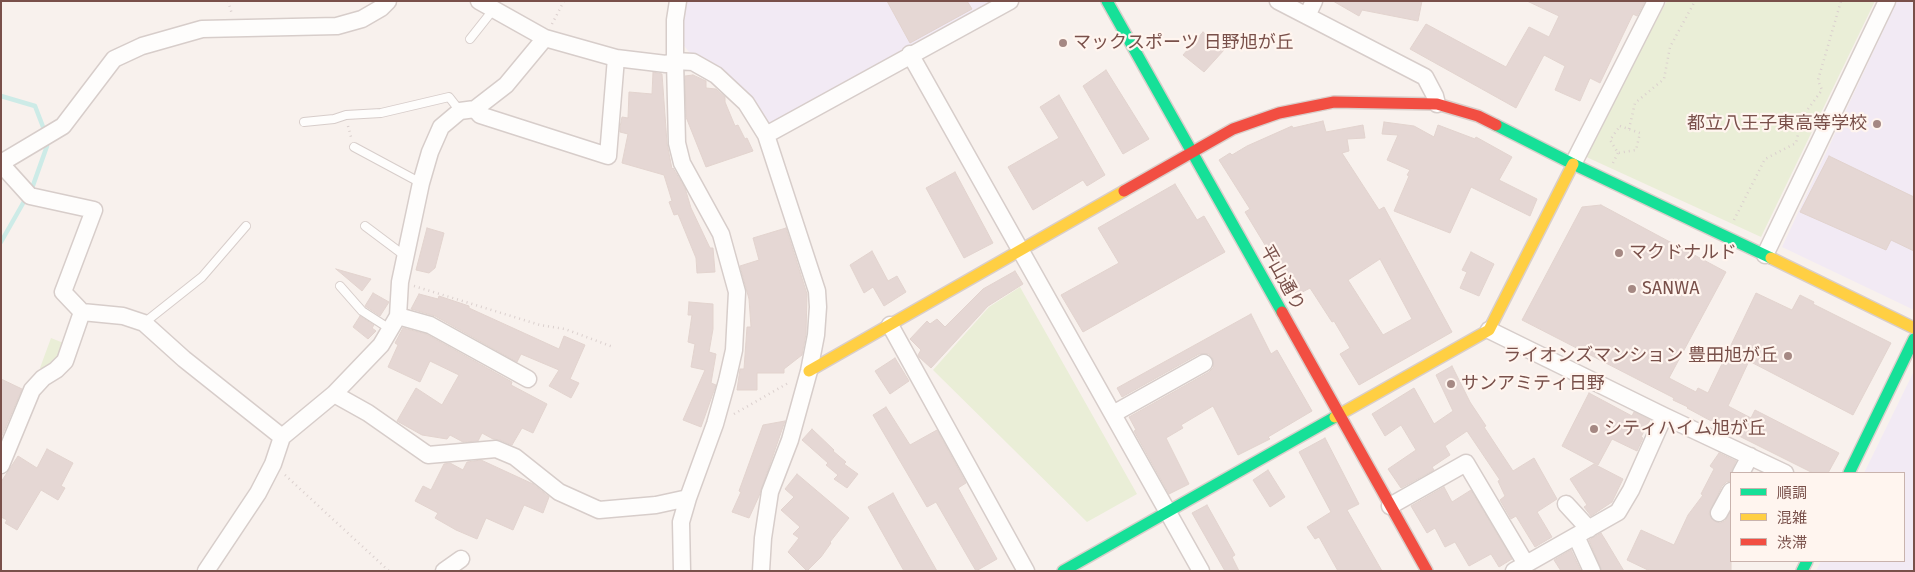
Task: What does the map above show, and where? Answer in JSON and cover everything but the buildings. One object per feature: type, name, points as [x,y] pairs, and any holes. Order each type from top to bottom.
[{"type":"street","points":[[282,437],[184,358],[144,323],[123,316],[82,312],[63,292],[94,210],[30,196],[1,163],[63,126],[114,59],[142,46],[202,29],[337,26],[362,19],[388,1]]},
{"type":"street","points":[[478,1],[545,38],[616,58],[666,64],[675,61],[693,62],[716,76],[746,103],[766,135],[816,291],[818,307],[816,335],[808,371],[790,440],[770,492],[763,538],[761,571]]},
{"type":"street","points":[[678,1],[675,20],[677,143],[682,163],[721,234],[737,292],[734,350],[715,424],[681,522],[682,571]]},
{"type":"street","points":[[766,135],[910,54],[1010,1]]},
{"type":"street","name":"平山通り","points":[[1107,1],[1427,571]]},
{"type":"street","points":[[1278,1],[1425,78],[1435,96],[1437,104]]},
{"type":"street","points":[[1307,16],[1314,1]]},
{"type":"street","points":[[1063,571],[1489,330],[1656,1]]},
{"type":"street","points":[[1765,255],[1887,1]]},
{"type":"street","points":[[206,571],[258,493],[273,464],[282,437],[334,394],[381,345],[394,322],[400,282],[421,183],[430,152],[441,126],[506,86],[545,38]]},
{"type":"street","points":[[910,54],[1201,571]]},
{"type":"street","points":[[467,110],[608,156],[616,58]]},
{"type":"street","points":[[808,371],[1192,152],[1242,126],[1279,113],[1334,102],[1437,104],[1478,116],[1573,164],[1914,328]]},
{"type":"street","points":[[1,465],[32,390],[43,378],[56,370],[65,361],[82,312]]},
{"type":"street","points":[[394,322],[430,325],[528,380]]},
{"type":"street","points":[[890,325],[1026,571]]},
{"type":"street","points":[[1489,330],[1783,472]]},
{"type":"street","points":[[1849,472],[1914,339]]},
{"type":"street","points":[[1113,414],[1204,363]]},
{"type":"street","points":[[334,394],[368,413],[428,455],[496,449],[515,457],[559,492],[599,510],[656,505],[688,498]]},
{"type":"street","points":[[1390,506],[1466,463],[1520,567],[1618,512],[1631,490],[1664,416]]},
{"type":"street","points":[[1742,472],[1750,456]]},
{"type":"street","points":[[1719,513],[1730,493]]},
{"type":"street","points":[[1566,504],[1583,533],[1592,571]]},
{"type":"street","points":[[444,571],[461,559]]},
{"type":"lane","points":[[470,39],[492,10]]},
{"type":"lane","points":[[304,122],[380,112],[449,97],[467,110]]},
{"type":"lane","points":[[354,147],[421,183]]},
{"type":"lane","points":[[144,323],[202,277],[246,226]]},
{"type":"lane","points":[[365,226],[405,257]]},
{"type":"lane","points":[[340,286],[362,311],[394,322]]},
{"type":"path","points":[[545,38],[564,1]]},
{"type":"path","points":[[1629,129],[1635,103],[1664,79],[1670,47],[1695,1]]},
{"type":"path","points":[[1732,225],[1765,159],[1796,143],[1802,117],[1822,90],[1818,80],[1841,1]]},
{"type":"path","points":[[346,115],[354,147]]},
{"type":"path","points":[[1620,126],[1640,133],[1636,150],[1618,153],[1610,140],[1620,126]]},
{"type":"path","points":[[1611,168],[1618,153]]},
{"type":"path","points":[[400,282],[540,325],[565,329],[613,346]]},
{"type":"path","points":[[715,424],[808,371]]},
{"type":"path","points":[[273,464],[389,571]]},
{"type":"shaded area","points":[[685,1],[992,1],[773,124],[765,121],[712,64],[690,53],[681,42]]},
{"type":"shaded area","name":"都立八王子東高等学校","points":[[1897,1],[1914,1],[1914,310],[1782,247]]},
{"type":"shaded area","points":[[1914,371],[1914,571],[1816,571],[1820,562],[1905,562],[1905,472],[1864,472]]},
{"type":"green space","points":[[1667,1],[1875,1],[1761,237],[1582,155]]},
{"type":"green space","points":[[1020,287],[1137,494],[1087,522],[933,370],[989,307]]},
{"type":"green space","points":[[51,338],[66,344],[49,372],[40,368]]},
{"type":"waterway","points":[[1,96],[35,106],[45,132]]},
{"type":"waterway","points":[[31,191],[47,146]]},
{"type":"waterway","points":[[1,242],[26,198]]},
{"type":"traffic: fast","points":[[1107,1],[1282,312]]},
{"type":"traffic: fast","points":[[1496,125],[1573,164],[1771,258]]},
{"type":"traffic: fast","points":[[1849,472],[1914,339]]},
{"type":"traffic: fast","points":[[1063,571],[1335,417]]},
{"type":"traffic: fast","points":[[1802,571],[1806,562]]},
{"type":"traffic: slow","points":[[1335,417],[1489,330],[1573,164]]},
{"type":"traffic: slow","points":[[809,371],[1124,191]]},
{"type":"traffic: slow","points":[[1771,258],[1914,328]]},
{"type":"traffic: jam","points":[[1124,191],[1233,129],[1279,113],[1334,102],[1437,104],[1478,116],[1496,125]]},
{"type":"traffic: jam","points":[[1282,312],[1427,571]]},
{"type":"place","name":"マックスポーツ 日野旭が丘","points":[[1063,43]]},
{"type":"place","name":"都立八王子東高等学校","points":[[1877,124]]},
{"type":"place","name":"マクドナルド","points":[[1619,253]]},
{"type":"place","name":"SANWA","points":[[1632,289]]},
{"type":"place","name":"ライオンズマンション 豊田旭が丘","points":[[1788,356]]},
{"type":"place","name":"サンアミティ日野","points":[[1451,384]]},
{"type":"place","name":"シティハイム旭が丘","points":[[1594,429]]}]
